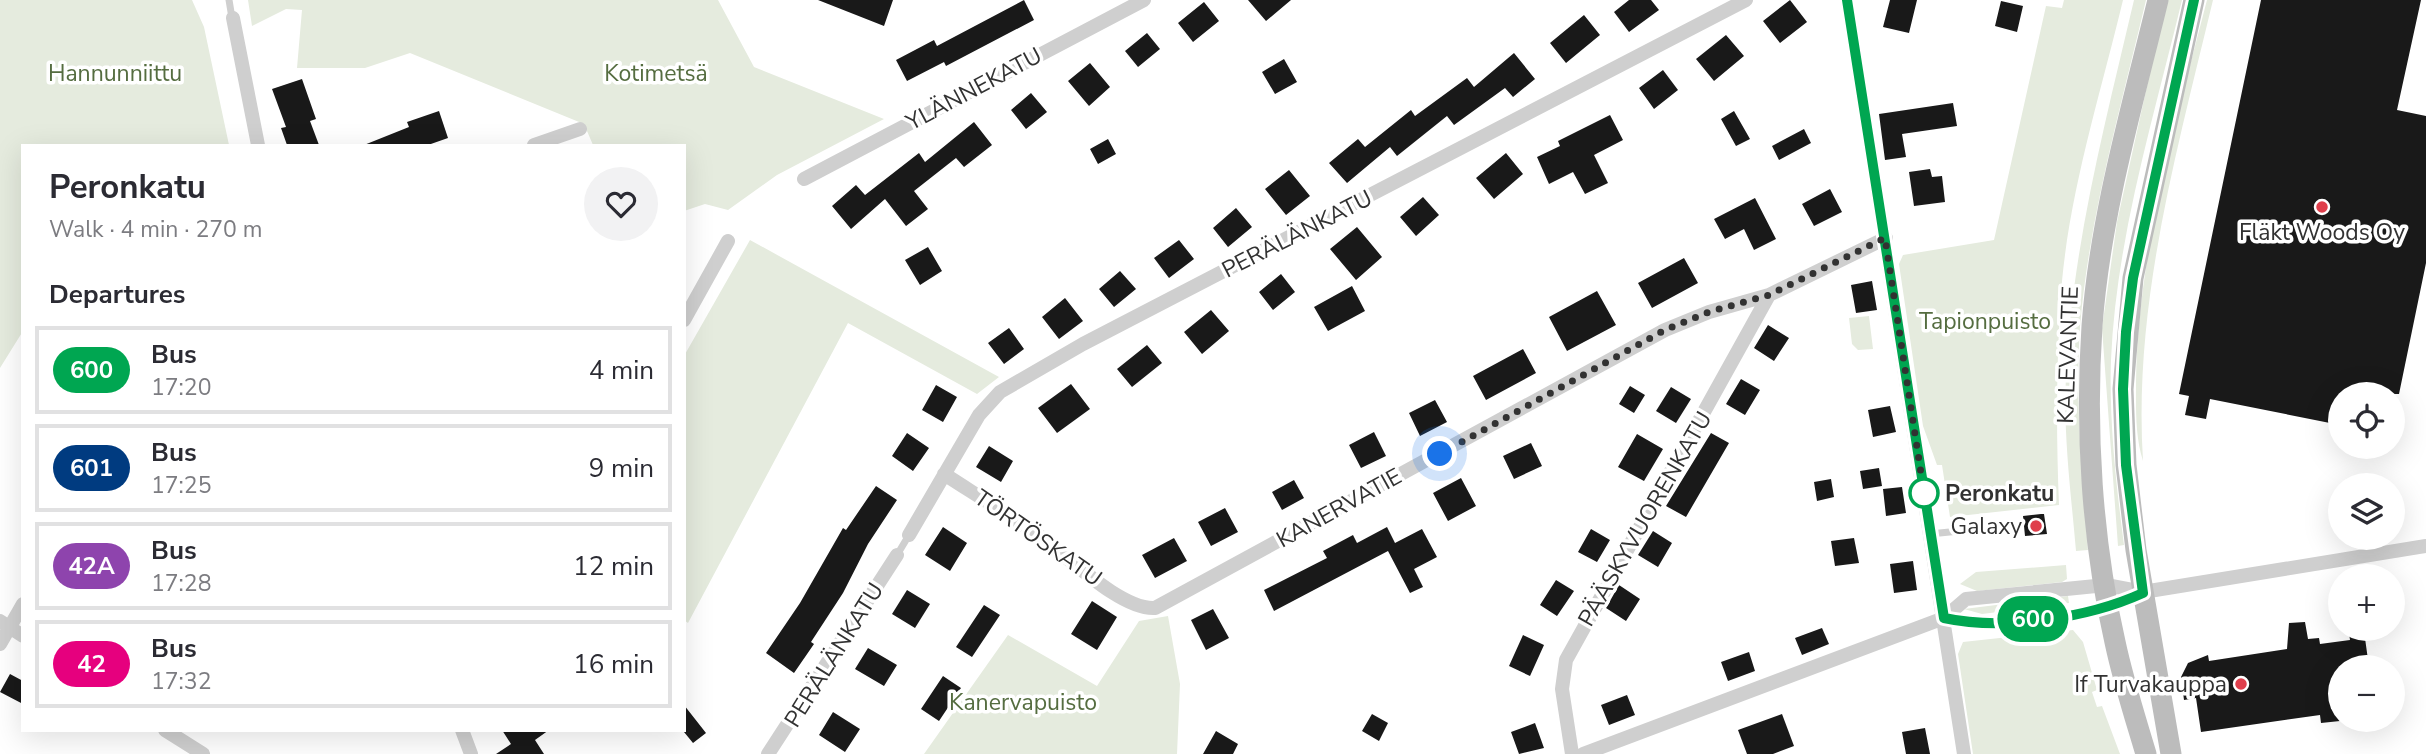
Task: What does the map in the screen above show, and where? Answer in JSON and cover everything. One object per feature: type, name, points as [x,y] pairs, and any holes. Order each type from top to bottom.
[{"type":"main road","name":"KALEVANTIE","points":[[2146,754],[2121,667],[2109,608],[2092,465],[2092,327],[2107,222],[2158,0]]},
{"type":"main road","points":[[2171,754],[2143,593],[2126,465],[2123,389],[2126,332],[2133,278],[2194,0]]},
{"type":"street","name":"YLÄNNEKATU","points":[[804,179],[1144,0]]},
{"type":"street","name":"PERÄLÄNKATU","points":[[909,535],[979,415],[1000,392],[1083,345],[1746,0]]},
{"type":"street","points":[[1847,0],[1964,754]]},
{"type":"street","points":[[233,18],[258,144]]},
{"type":"street","points":[[537,144],[580,129]]},
{"type":"street","name":"KANERVATIE","points":[[1133,603],[1155,608],[1665,330],[1709,312],[1769,295],[1885,238]]},
{"type":"street","points":[[686,316],[728,241]]},
{"type":"street","name":"PÄÄSKYVUORENKATU","points":[[1572,754],[1562,689],[1566,660],[1769,295]]},
{"type":"street","name":"TÖRTÖSKATU","points":[[944,474],[1040,536],[1095,579],[1133,603]]},
{"type":"street","points":[[1944,618],[1973,624],[2109,608],[2143,593],[2426,545]]},
{"type":"street","name":"PERÄLÄNKATU","points":[[768,754],[897,555]]},
{"type":"street","points":[[1583,754],[1944,618],[1966,599],[2106,584],[2143,593]]},
{"type":"street","points":[[0,644],[5,624],[21,606]]},
{"type":"street","points":[[5,624],[21,635]]},
{"type":"street","points":[[169,732],[202,754]]},
{"type":"street","points":[[463,732],[471,754]]},
{"type":"lane","points":[[229,0],[233,18]]},
{"type":"lane","points":[[1930,534],[2008,526]]},
{"type":"lane","points":[[897,555],[909,535]]},
{"type":"green space","name":"Hannunniittu","points":[[0,0],[192,0],[204,27],[229,144],[21,144],[21,334],[0,368]]},
{"type":"green space","name":"Kotimetsä","points":[[248,0],[718,0],[754,67],[884,119],[777,175],[728,210],[705,204],[686,210],[686,144],[593,144],[584,124],[410,53],[365,68],[297,68],[302,10],[286,9],[252,26]]},
{"type":"green space","name":"Tapionpuisto","points":[[2064,0],[2123,0],[2079,175],[2066,245],[2058,365],[2059,505],[1950,517],[1942,465],[1937,465],[1923,426],[1899,264],[1903,255],[1994,240],[2046,6],[2062,8]]},
{"type":"green space","points":[[2134,0],[2146,0],[2098,203],[2084,286],[2080,327],[2079,411],[2088,550],[2076,551],[2066,420],[2069,328],[2091,186]]},
{"type":"green space","points":[[2166,0],[2182,0],[2128,223],[2114,314],[2111,406],[2124,545],[2118,546],[2102,328],[2117,222]]},
{"type":"green space","points":[[2207,0],[2213,0],[2172,171],[2151,286],[2142,402],[2143,461],[2137,432],[2136,392],[2143,285],[2160,189]]},
{"type":"green space","points":[[750,240],[999,377],[977,394],[848,323],[688,623],[686,352]]},
{"type":"green space","points":[[1869,316],[1873,349],[1858,350],[1852,344],[1849,318]]},
{"type":"green space","points":[[2066,565],[2067,579],[2062,582],[1977,591],[1960,584],[1976,572]]},
{"type":"green space","points":[[2068,596],[2069,603],[1982,614],[1964,609]]},
{"type":"green space","name":"Kanervapuisto","points":[[1168,616],[1180,684],[1177,754],[924,754],[1008,635],[1097,686],[1139,621]]},
{"type":"green space","points":[[2073,630],[2083,642],[2097,690],[2092,692],[2097,707],[2102,706],[2120,754],[1973,754],[1958,654],[1963,642]]},
{"type":"building","points":[[818,0],[893,0],[884,26]]},
{"type":"building","points":[[1024,0],[1034,20],[946,66],[944,62],[907,81],[896,60],[934,40],[937,46]]},
{"type":"building","points":[[1248,0],[1291,0],[1266,21]]},
{"type":"building","points":[[1629,0],[1651,0],[1659,10],[1629,32],[1614,12]]},
{"type":"building","points":[[1790,0],[1807,22],[1780,43],[1763,21]]},
{"type":"building","points":[[1890,0],[1917,0],[1909,33],[1883,27]]},
{"type":"building","name":"Fläkt Woods Oy","points":[[2261,0],[2421,0],[2397,110],[2426,116],[2426,263],[2401,382],[2328,382],[2328,423],[2210,399],[2206,419],[2185,415],[2189,396],[2179,394]]},
{"type":"building","points":[[2001,1],[2023,6],[2017,32],[1995,26]]},
{"type":"building","points":[[1204,2],[1219,21],[1193,42],[1178,23]]},
{"type":"building","points":[[1584,15],[1600,35],[1566,63],[1550,43]]},
{"type":"building","points":[[1147,33],[1160,49],[1138,67],[1125,51]]},
{"type":"building","points":[[1726,35],[1744,56],[1714,81],[1696,59]]},
{"type":"building","points":[[1514,53],[1535,79],[1513,97],[1505,88],[1454,125],[1447,116],[1397,156],[1390,147],[1347,183],[1329,163],[1358,139],[1365,147],[1411,110],[1415,116],[1467,78],[1474,87]]},
{"type":"building","points":[[1284,59],[1297,82],[1275,94],[1262,72]]},
{"type":"building","points":[[1090,63],[1110,87],[1089,106],[1068,81]]},
{"type":"building","points":[[1663,70],[1678,90],[1654,109],[1639,88]]},
{"type":"building","points":[[302,79],[316,119],[310,121],[319,144],[287,144],[281,128],[286,127],[272,89]]},
{"type":"building","points":[[1031,93],[1047,112],[1026,129],[1011,110]]},
{"type":"building","points":[[1953,103],[1957,126],[1902,134],[1906,157],[1885,160],[1879,114]]},
{"type":"building","points":[[439,111],[448,138],[431,144],[366,144],[409,127],[407,122]]},
{"type":"building","points":[[1734,111],[1750,139],[1736,146],[1721,119]]},
{"type":"building","points":[[1610,115],[1623,140],[1594,155],[1608,183],[1585,194],[1573,172],[1549,184],[1537,157],[1560,146],[1558,141]]},
{"type":"building","points":[[974,122],[992,145],[964,167],[956,158],[914,191],[928,209],[906,226],[885,199],[851,229],[832,206],[856,185],[865,195],[919,153],[925,162]]},
{"type":"building","points":[[1804,129],[1811,143],[1779,160],[1772,146]]},
{"type":"building","points":[[1108,139],[1116,154],[1098,164],[1090,149]]},
{"type":"building","points":[[1506,153],[1523,174],[1494,199],[1476,178]]},
{"type":"building","points":[[1930,169],[1932,177],[1942,176],[1945,202],[1914,206],[1909,172]]},
{"type":"building","points":[[1289,170],[1310,196],[1286,215],[1265,189]]},
{"type":"building","points":[[1830,189],[1842,212],[1814,226],[1802,204]]},
{"type":"building","points":[[1423,197],[1439,215],[1416,236],[1400,217]]},
{"type":"building","points":[[1755,198],[1776,239],[1754,250],[1744,229],[1725,239],[1714,219]]},
{"type":"building","points":[[1236,208],[1252,227],[1228,247],[1213,228]]},
{"type":"building","points":[[1357,227],[1382,257],[1356,280],[1330,249]]},
{"type":"building","points":[[1179,240],[1194,259],[1169,278],[1154,258]]},
{"type":"building","points":[[928,247],[942,271],[920,285],[905,260]]},
{"type":"building","points":[[1684,258],[1698,283],[1652,308],[1638,283]]},
{"type":"building","points":[[1120,271],[1136,289],[1114,307],[1099,289]]},
{"type":"building","points":[[1281,274],[1295,292],[1273,310],[1259,292]]},
{"type":"building","points":[[1872,281],[1877,310],[1856,313],[1851,285]]},
{"type":"building","points":[[1352,286],[1365,311],[1328,331],[1314,307]]},
{"type":"building","points":[[1597,291],[1616,325],[1567,351],[1549,317]]},
{"type":"building","points":[[1065,298],[1083,321],[1059,339],[1042,317]]},
{"type":"building","points":[[1211,310],[1229,331],[1202,354],[1184,332]]},
{"type":"building","points":[[1768,325],[1789,338],[1774,361],[1754,348]]},
{"type":"building","points":[[1009,328],[1024,349],[1004,364],[988,343]]},
{"type":"building","points":[[1147,345],[1162,363],[1132,387],[1117,369]]},
{"type":"building","points":[[1523,349],[1536,373],[1486,400],[1473,376]]},
{"type":"building","points":[[1741,379],[1760,390],[1745,415],[1726,404]]},
{"type":"building","points":[[1071,384],[1090,409],[1057,433],[1038,408]]},
{"type":"building","points":[[936,385],[957,397],[943,422],[922,410]]},
{"type":"building","points":[[1630,386],[1645,395],[1634,413],[1619,404]]},
{"type":"building","points":[[1671,387],[1691,399],[1676,423],[1656,411]]},
{"type":"building","points":[[1435,400],[1447,422],[1420,436],[1409,413]]},
{"type":"building","points":[[1890,406],[1896,432],[1873,437],[1868,410]]},
{"type":"building","points":[[1374,432],[1386,456],[1361,468],[1349,445]]},
{"type":"building","points":[[907,433],[929,448],[913,471],[892,456]]},
{"type":"building","points":[[1711,433],[1729,443],[1686,517],[1666,506]]},
{"type":"building","points":[[1637,434],[1663,449],[1644,481],[1618,467]]},
{"type":"building","points":[[1531,443],[1542,466],[1514,479],[1503,456]]},
{"type":"building","points":[[989,446],[1013,461],[1001,482],[976,467]]},
{"type":"building","points":[[1879,468],[1882,486],[1863,489],[1860,471]]},
{"type":"building","points":[[1461,478],[1476,506],[1448,521],[1433,493]]},
{"type":"building","points":[[1831,479],[1834,497],[1817,501],[1814,482]]},
{"type":"building","points":[[1294,480],[1304,498],[1282,510],[1272,492]]},
{"type":"building","points":[[876,486],[897,500],[868,544],[843,593],[811,642],[814,644],[794,673],[766,653],[800,603],[843,528],[846,530]]},
{"type":"building","points":[[1902,487],[1906,513],[1886,516],[1883,489]]},
{"type":"building","points":[[1225,508],[1238,532],[1211,546],[1198,522]]},
{"type":"building","points":[[2044,514],[2047,534],[2025,536],[2023,516]]},
{"type":"building","points":[[943,527],[967,543],[950,571],[925,555]]},
{"type":"building","points":[[1387,527],[1395,543],[1422,529],[1437,557],[1414,569],[1423,587],[1410,593],[1388,551],[1274,611],[1264,590],[1327,558],[1323,551],[1353,535],[1357,543]]},
{"type":"building","points":[[1591,529],[1610,540],[1597,562],[1578,552]]},
{"type":"building","points":[[1653,531],[1672,543],[1658,567],[1638,555]]},
{"type":"building","points":[[1174,538],[1187,561],[1155,578],[1142,555]]},
{"type":"building","points":[[1854,538],[1859,563],[1835,566],[1831,541]]},
{"type":"building","points":[[1913,561],[1917,590],[1894,593],[1890,564]]},
{"type":"building","points":[[1556,580],[1574,591],[1557,616],[1540,605]]},
{"type":"building","points":[[1619,585],[1640,599],[1626,621],[1606,608]]},
{"type":"building","points":[[907,590],[930,604],[915,628],[892,614]]},
{"type":"building","points":[[1092,601],[1117,617],[1097,650],[1071,634]]},
{"type":"building","points":[[984,605],[1000,615],[972,657],[956,647]]},
{"type":"building","points":[[1213,609],[1229,638],[1206,650],[1191,620]]},
{"type":"building","points":[[2305,622],[2308,639],[2319,638],[2320,644],[2365,641],[2367,655],[2328,655],[2328,722],[2321,723],[2320,715],[2201,732],[2196,698],[2184,700],[2181,677],[2188,663],[2208,655],[2209,661],[2287,649],[2289,623]]},
{"type":"building","points":[[1822,628],[1829,644],[1802,655],[1795,638]]},
{"type":"building","points":[[1523,635],[1544,645],[1530,676],[1509,666]]},
{"type":"building","points":[[868,648],[897,665],[884,686],[855,669]]},
{"type":"building","points":[[1749,652],[1755,671],[1728,681],[1721,662]]},
{"type":"building","points":[[10,674],[21,680],[21,703],[0,692]]},
{"type":"building","points":[[943,676],[961,688],[939,721],[921,709]]},
{"type":"building","points":[[1627,695],[1635,715],[1609,725],[1601,705]]},
{"type":"building","points":[[686,708],[706,733],[693,743],[684,732]]},
{"type":"building","points":[[833,712],[860,729],[845,752],[819,735]]},
{"type":"building","points":[[1372,714],[1388,723],[1379,741],[1362,731]]},
{"type":"building","points":[[1782,714],[1794,746],[1773,754],[1747,754],[1738,730]]},
{"type":"building","points":[[1535,723],[1544,748],[1519,754],[1511,732]]},
{"type":"building","points":[[1925,728],[1930,754],[1906,754],[1902,732]]},
{"type":"building","points":[[1216,731],[1238,744],[1233,754],[1203,754]]},
{"type":"building","points":[[503,732],[546,732],[535,740],[544,754],[496,754],[511,744]]},
{"type":"bus line","name":"600","points":[[1847,0],[1944,618],[1973,624],[2077,614],[2109,608],[2143,593],[2126,465],[2123,389],[2126,332],[2133,278],[2168,106],[2194,0]]},
{"type":"place","name":"Fläkt Woods Oy","points":[[2322,207]]},
{"type":"place","name":"Peronkatu","points":[[1924,493]]},
{"type":"place","name":"Galaxy","points":[[2036,526]]},
{"type":"place","name":"If Turvakauppa","points":[[2241,684]]},
{"type":"route","points":[[1440,454],[1665,330],[1709,312],[1769,295],[1885,238],[1924,493]]}]
